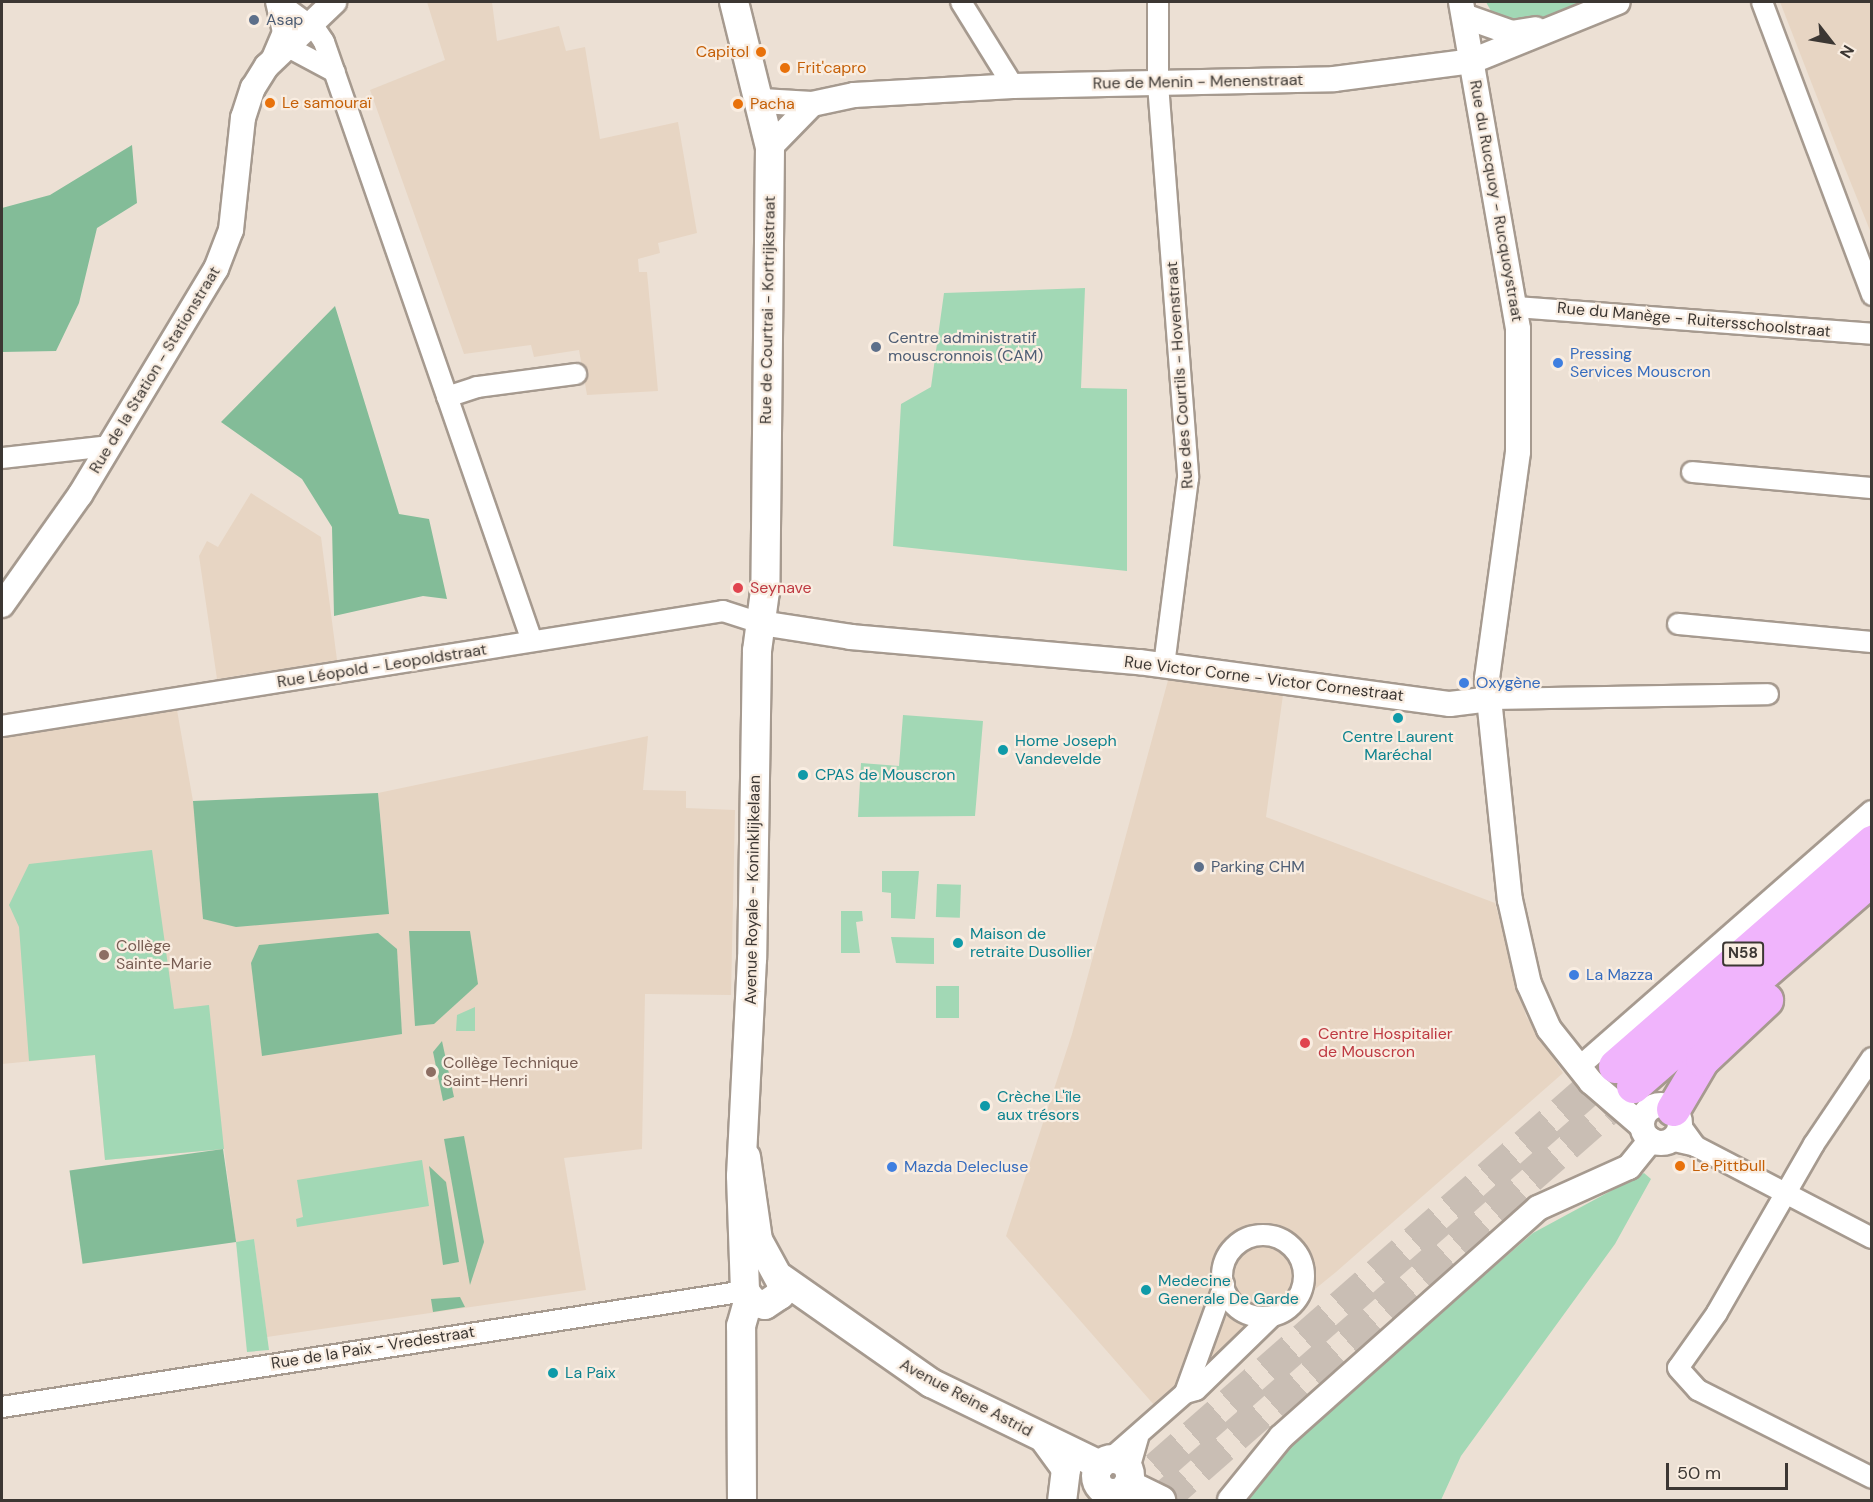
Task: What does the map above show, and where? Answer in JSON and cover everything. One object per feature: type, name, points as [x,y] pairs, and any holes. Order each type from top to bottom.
[{"type":"highway","name":"N58","points":[[1648,1112],[1872,842]]},
{"type":"highway","name":"N58","points":[[1648,1112],[1872,878]]},
{"type":"highway","points":[[1648,1112],[1711,1049],[1872,905]]},
{"type":"main road","name":"Rue de Courtrai - Kortrijkstraat","points":[[734,2],[766,123],[761,623]]},
{"type":"main road","name":"Avenue Royale - Koninklijkelaan","points":[[742,1500],[741,1326],[758,1283],[741,1176],[746,1157],[761,623]]},
{"type":"main road","name":"Avenue Reine Astrid","points":[[758,1283],[931,1383],[1113,1473],[1161,1500]]},
{"type":"main road","points":[[1045,1440],[1066,1469],[1064,1500]]},
{"type":"main road","points":[[1064,1500],[1113,1473]]},
{"type":"street","points":[[277,2],[308,23],[321,36],[532,641]]},
{"type":"street","points":[[267,66],[283,32],[277,2]]},
{"type":"street","name":"Rue de la Station - Stationstraat","points":[[2,605],[110,446],[221,258],[234,216],[246,105],[267,66],[288,47],[308,23],[334,2]]},
{"type":"street","points":[[962,2],[977,22],[1013,86]]},
{"type":"street","points":[[976,2],[977,22]]},
{"type":"street","name":"Rue des Courtils - Hovenstraat","points":[[1158,2],[1158,84],[1188,478],[1164,666]]},
{"type":"street","name":"Rue de Menin - Menenstraat","points":[[766,123],[812,104],[854,95],[1013,86],[1334,79],[1472,61],[1618,2]]},
{"type":"street","points":[[1762,2],[1872,295]]},
{"type":"street","name":"Rue de Menin - Menenstraat","points":[[1462,9],[1512,33],[1576,19]]},
{"type":"street","name":"Rue du Rucquoy - Rucquoystraat","points":[[1462,9],[1516,307],[1518,452],[1488,699],[1518,948],[1544,1020],[1578,1068],[1648,1112]]},
{"type":"street","points":[[288,47],[335,72]]},
{"type":"street","points":[[766,123],[812,104]]},
{"type":"street","name":"Rue du Manège - Ruitersschoolstraat","points":[[1516,307],[1872,334]]},
{"type":"street","points":[[447,397],[477,387],[576,374]]},
{"type":"street","points":[[2,458],[110,446]]},
{"type":"street","points":[[1692,472],[1872,488]]},
{"type":"street","name":"Rue Léopold - Leopoldstraat","points":[[2,726],[723,611],[761,623]]},
{"type":"street","name":"Rue Victor Corne - Victor Cornestraat","points":[[761,623],[851,638],[1164,666],[1450,704],[1488,699],[1768,694]]},
{"type":"street","points":[[1678,624],[1872,642]]},
{"type":"street","points":[[1578,1068],[1872,811]]},
{"type":"street","points":[[1872,1058],[1785,1196],[1717,1313],[1678,1368],[1698,1390],[1872,1478]]},
{"type":"street","points":[[1230,1500],[1281,1437],[1538,1208],[1629,1167],[1648,1112],[1695,1146],[1785,1196],[1872,1239]]},
{"type":"street","points":[[1113,1473],[1140,1433],[1185,1394],[1212,1375],[1271,1317],[1294,1303],[1304,1282],[1301,1261],[1285,1242],[1265,1236],[1242,1242],[1227,1258],[1224,1285],[1185,1394]]},
{"type":"street","name":"Rue de la Paix - Vredestraat","points":[[2,1407],[758,1283]]},
{"type":"street","points":[[1224,1285],[1243,1312],[1271,1317]]},
{"type":"street","points":[[1198,1360],[1212,1375]]},
{"type":"shaded area","points":[[427,2],[492,2],[497,41],[559,26],[566,51],[585,47],[600,139],[678,122],[697,233],[658,243],[660,253],[638,259],[639,272],[647,272],[658,391],[587,395],[579,350],[534,357],[531,345],[464,354],[370,90],[445,60]]},
{"type":"shaded area","points":[[1780,2],[1871,2],[1871,233],[1838,151]]},
{"type":"shaded area","points":[[251,493],[321,537],[337,660],[217,679],[199,556],[207,541],[218,547]]},
{"type":"shaded area","name":"Centre Hospitalier de Mouscron","points":[[1170,673],[1284,688],[1266,817],[1495,903],[1526,1016],[1563,1073],[1336,1272],[1162,1414],[1006,1236],[1072,1034]]},
{"type":"shaded area","name":"Collège Technique Saint-Henri","points":[[177,710],[193,801],[381,914],[389,914],[378,793],[648,736],[643,790],[686,791],[686,808],[735,810],[731,995],[645,994],[642,1149],[564,1158],[586,1290],[267,1337],[254,1239],[236,1242],[224,1149],[105,1160],[95,1055],[2,1064],[2,738]]},
{"type":"green space","points":[[1486,2],[1590,2],[1526,28],[1497,22]]},
{"type":"green space","points":[[132,145],[137,203],[97,228],[79,303],[56,351],[2,352],[2,208],[50,195]]},
{"type":"green space","points":[[1085,288],[1081,388],[1127,389],[1127,571],[893,546],[901,404],[931,387],[944,293]]},
{"type":"green space","points":[[335,306],[399,514],[429,519],[447,599],[423,596],[334,616],[332,527],[302,479],[221,422]]},
{"type":"green space","points":[[903,715],[983,721],[975,816],[858,817],[861,763],[899,766]]},
{"type":"green space","points":[[378,793],[389,914],[236,927],[203,919],[193,801]]},
{"type":"green space","points":[[152,850],[174,1009],[209,1005],[224,1149],[105,1160],[95,1055],[29,1061],[19,927],[9,905],[29,864]]},
{"type":"green space","points":[[882,871],[919,871],[915,919],[891,918],[891,893],[882,892]]},
{"type":"green space","points":[[937,884],[961,885],[960,918],[936,917]]},
{"type":"green space","points":[[841,911],[862,911],[863,921],[856,922],[860,953],[841,953]]},
{"type":"green space","points":[[409,931],[470,931],[478,984],[434,1024],[415,1026]]},
{"type":"green space","points":[[378,933],[397,949],[402,1034],[262,1056],[251,963],[259,945]]},
{"type":"green space","points":[[891,937],[934,938],[934,964],[896,963]]},
{"type":"green space","points":[[936,986],[959,986],[959,1018],[936,1018]]},
{"type":"green space","points":[[475,1007],[475,1031],[456,1031],[457,1015]]},
{"type":"green space","points":[[442,1041],[454,1097],[443,1101],[433,1052]]},
{"type":"green space","points":[[464,1136],[484,1242],[470,1285],[444,1139]]},
{"type":"green space","points":[[223,1149],[236,1242],[83,1264],[70,1171]]},
{"type":"green space","points":[[422,1160],[429,1206],[297,1227],[296,1219],[303,1217],[297,1180]]},
{"type":"green space","points":[[429,1166],[446,1182],[459,1262],[443,1265]]},
{"type":"green space","points":[[1644,1173],[1651,1179],[1615,1244],[1461,1456],[1441,1500],[1243,1500],[1287,1446],[1533,1233]]},
{"type":"green space","points":[[254,1239],[269,1350],[247,1352],[236,1242]]},
{"type":"green space","points":[[460,1297],[465,1307],[433,1312],[431,1299]]},
{"type":"tunnel","points":[[1120,1500],[1615,1066]]},
{"type":"tunnel","points":[[1161,1500],[1633,1086]]},
{"type":"place","name":"Asap","points":[[254,20]]},
{"type":"place","name":"Capitol","points":[[761,52]]},
{"type":"place","name":"Frit'capro","points":[[785,68]]},
{"type":"place","name":"Le samouraï","points":[[270,103]]},
{"type":"place","name":"Pacha","points":[[738,104]]},
{"type":"place","name":"Centre administratif mouscronnois (CAM)","points":[[876,347]]},
{"type":"place","name":"Pressing Services Mouscron","points":[[1558,363]]},
{"type":"place","name":"Seynave","points":[[738,588]]},
{"type":"place","name":"Oxygène","points":[[1464,683]]},
{"type":"place","name":"Centre Laurent Maréchal","points":[[1398,718]]},
{"type":"place","name":"Home Joseph Vandevelde","points":[[1003,750]]},
{"type":"place","name":"CPAS de Mouscron","points":[[803,775]]},
{"type":"place","name":"Parking CHM","points":[[1199,867]]},
{"type":"place","name":"Maison de retraite Dusollier","points":[[958,943]]},
{"type":"place","name":"Collège Sainte-Marie","points":[[104,955]]},
{"type":"place","name":"La Mazza","points":[[1574,975]]},
{"type":"place","name":"Centre Hospitalier de Mouscron","points":[[1305,1043]]},
{"type":"place","name":"Collège Technique Saint-Henri","points":[[431,1072]]},
{"type":"place","name":"Crèche L'île aux trésors","points":[[985,1106]]},
{"type":"place","name":"Le Pittbull","points":[[1680,1166]]},
{"type":"place","name":"Mazda Delecluse","points":[[892,1167]]},
{"type":"place","name":"Medecine Generale De Garde","points":[[1146,1290]]},
{"type":"place","name":"La Paix","points":[[553,1373]]}]
